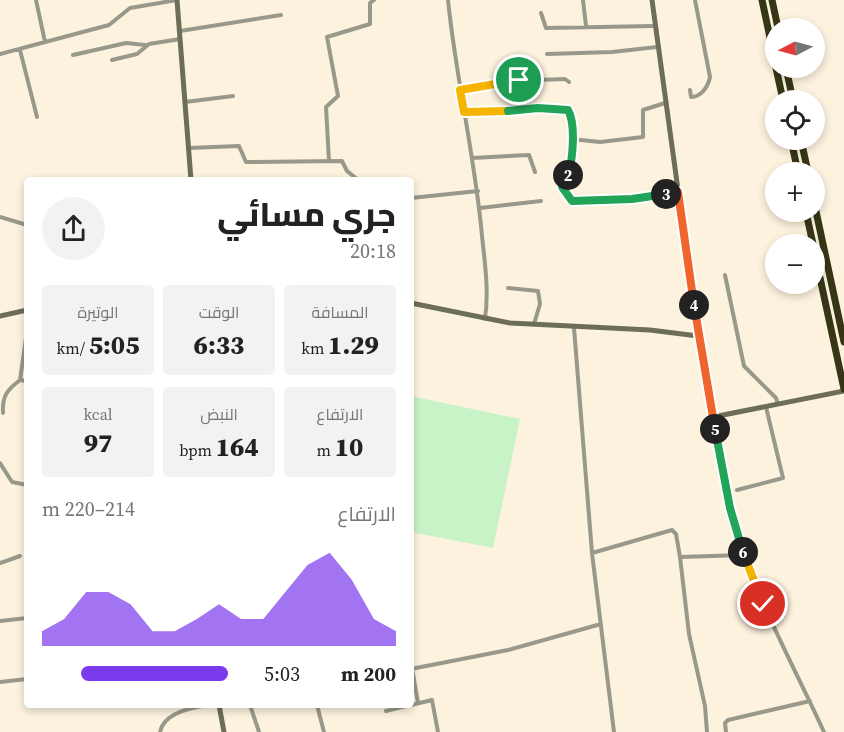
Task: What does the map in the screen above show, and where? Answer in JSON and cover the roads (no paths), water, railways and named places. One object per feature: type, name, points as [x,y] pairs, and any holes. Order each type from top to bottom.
[{"type":"highway","points":[[762,0],[766,18]]},
{"type":"highway","points":[[771,0],[776,18]]},
{"type":"highway","points":[[818,222],[844,342]]},
{"type":"highway","points":[[823,294],[844,390]]},
{"type":"street","points":[[36,0],[45,42]]},
{"type":"street","points":[[0,54],[112,23],[128,8],[178,0],[191,177]]},
{"type":"street","points":[[329,160],[326,107],[338,96],[327,37],[370,24],[370,3],[374,0]]},
{"type":"street","points":[[448,0],[460,90],[480,207],[487,290],[485,319]]},
{"type":"street","points":[[583,0],[586,27]]},
{"type":"street","points":[[652,0],[698,336],[730,508],[744,555],[774,630],[824,732]]},
{"type":"street","points":[[690,90],[691,97],[696,96],[709,84],[710,77],[695,0]]},
{"type":"street","points":[[541,13],[546,28],[654,26]]},
{"type":"street","points":[[180,31],[281,15]]},
{"type":"street","points":[[73,55],[126,43],[145,45],[180,39]]},
{"type":"street","points":[[112,60],[138,54],[145,45]]},
{"type":"street","points":[[547,54],[612,52],[657,47]]},
{"type":"street","points":[[20,50],[37,117]]},
{"type":"street","points":[[460,90],[519,80],[565,79],[569,82]]},
{"type":"street","points":[[184,103],[233,96]]},
{"type":"street","points":[[572,139],[600,142],[643,138],[643,110],[665,103]]},
{"type":"street","points":[[464,112],[564,109],[570,113],[572,139],[570,172],[562,187],[572,201],[632,199],[678,192]]},
{"type":"street","points":[[188,148],[239,146],[246,162],[342,161],[347,171],[354,177]]},
{"type":"street","points":[[472,158],[529,155],[535,172]]},
{"type":"street","points":[[414,198],[477,191]]},
{"type":"street","points":[[480,207],[541,201]]},
{"type":"street","points":[[0,217],[24,224]]},
{"type":"street","points":[[725,275],[744,366],[776,398],[778,405]]},
{"type":"street","points":[[508,288],[537,291],[540,304],[534,325]]},
{"type":"street","points":[[414,304],[485,319],[534,325],[650,330],[698,336]]},
{"type":"street","points":[[0,316],[24,311]]},
{"type":"street","points":[[574,328],[592,553],[614,732]]},
{"type":"street","points":[[3,413],[4,394],[20,380],[24,352]]},
{"type":"street","points":[[20,380],[24,381]]},
{"type":"street","points":[[713,417],[844,390]]},
{"type":"street","points":[[738,490],[783,478],[766,407]]},
{"type":"street","points":[[0,463],[12,482],[24,484]]},
{"type":"street","points":[[592,553],[672,530],[676,534],[689,634],[705,706],[707,732]]},
{"type":"street","points":[[680,557],[744,555]]},
{"type":"street","points":[[0,563],[20,556]]},
{"type":"street","points":[[0,621],[24,618]]},
{"type":"street","points":[[414,668],[508,650],[601,624]]},
{"type":"street","points":[[0,682],[24,679]]},
{"type":"street","points":[[414,684],[418,703]]},
{"type":"street","points":[[414,704],[432,700],[438,732]]},
{"type":"street","points":[[726,732],[725,723],[728,720],[810,701]]},
{"type":"street","points":[[160,732],[163,722],[169,716],[199,708]]},
{"type":"street","points":[[220,708],[224,732]]},
{"type":"street","points":[[251,708],[259,732]]},
{"type":"street","points":[[318,708],[324,732]]},
{"type":"street","points":[[386,711],[398,708]]}]
